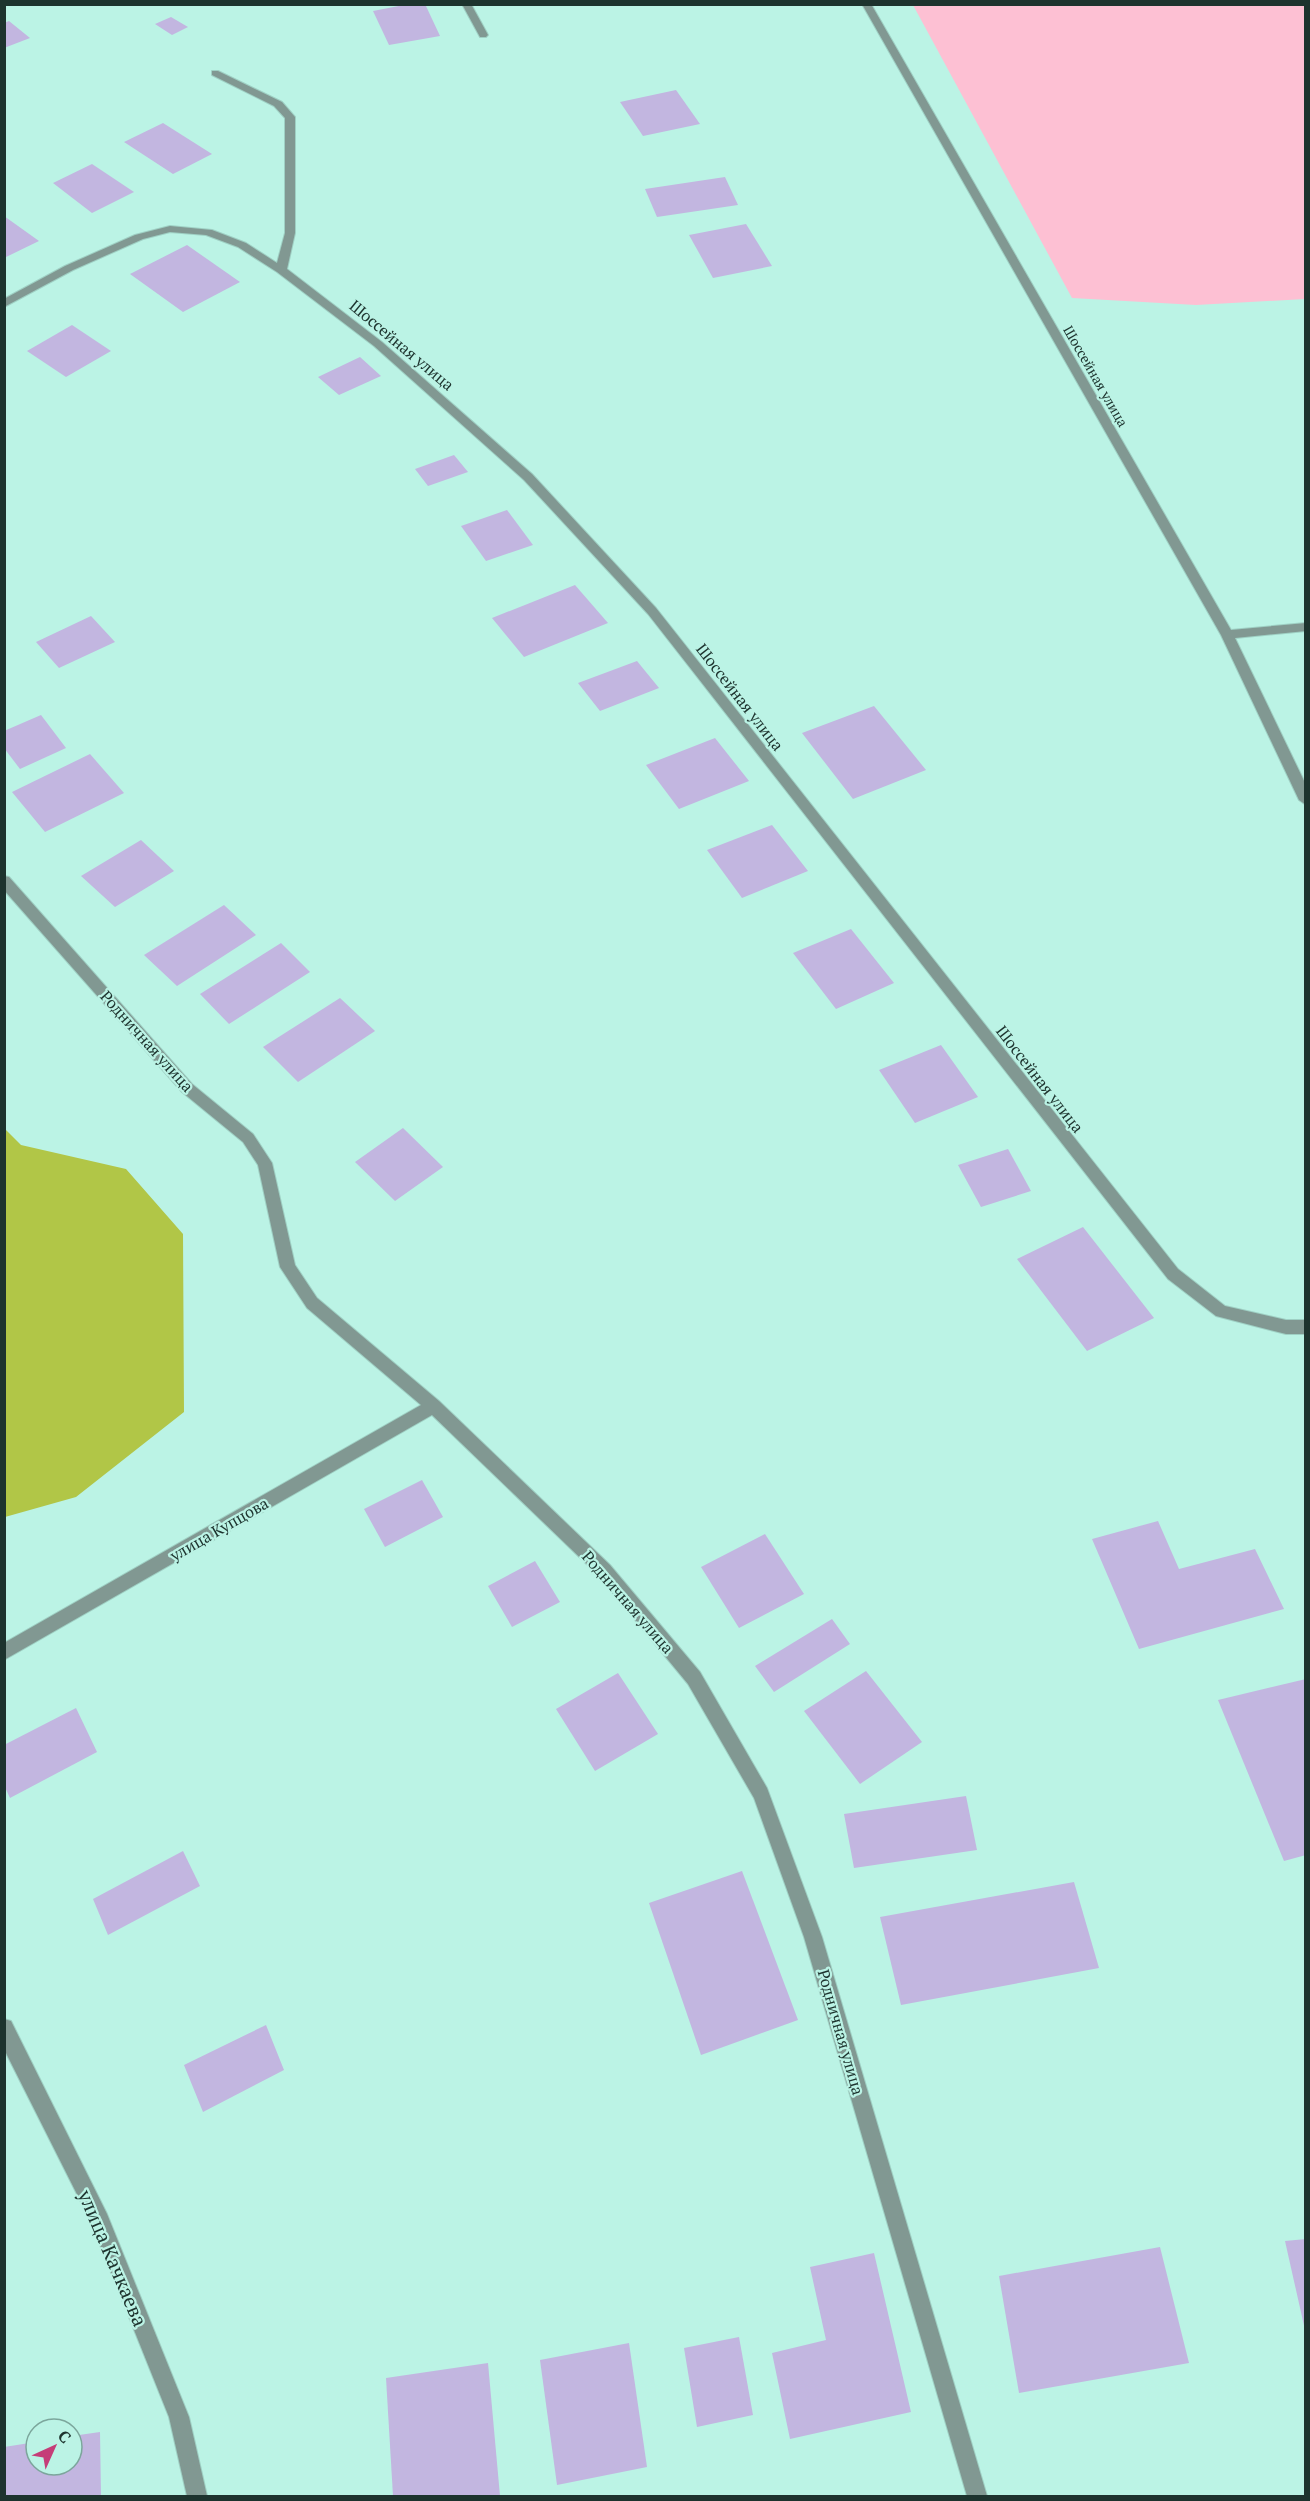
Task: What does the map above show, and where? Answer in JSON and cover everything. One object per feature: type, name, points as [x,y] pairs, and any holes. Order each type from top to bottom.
[{"type":"street","points":[[465,4],[483,35]]},
{"type":"street","name":"Шоссейная улица","points":[[867,4],[1227,635],[1305,800]]},
{"type":"street","points":[[215,72],[278,104],[290,117],[290,233],[281,270]]},
{"type":"street","name":"Шоссейная улица","points":[[4,304],[69,268],[139,237],[170,229],[208,232],[242,245],[281,270],[378,344],[528,477],[652,611],[1173,1274],[1221,1311],[1286,1327],[1305,1327]]},
{"type":"street","points":[[1227,635],[1305,627]]},
{"type":"street","name":"Родничная улица","points":[[4,881],[187,1088],[248,1138],[265,1162],[288,1267],[312,1303],[433,1406],[604,1570],[694,1678],[761,1794],[813,1937],[977,2496]]},
{"type":"street","name":"улица Купцова","points":[[4,1652],[433,1406]]},
{"type":"street","name":"улица Качкаева","points":[[4,2028],[97,2214],[179,2417],[197,2496]]},
{"type":"shaded area","points":[[913,5],[1305,5],[1305,299],[1196,305],[1072,298]]},
{"type":"shaded area","points":[[5,1129],[21,1145],[126,1169],[183,1234],[184,1412],[76,1497],[5,1517]]},
{"type":"building","points":[[409,4],[425,4],[440,36],[389,45],[373,11]]},
{"type":"building","points":[[171,17],[188,27],[172,35],[155,24]]},
{"type":"building","points":[[9,21],[30,38],[4,48],[4,23]]},
{"type":"building","points":[[676,90],[700,124],[643,136],[620,102]]},
{"type":"building","points":[[163,123],[212,154],[173,174],[124,142]]},
{"type":"building","points":[[92,164],[134,192],[92,213],[53,183]]},
{"type":"building","points":[[725,177],[738,205],[657,217],[645,189]]},
{"type":"building","points":[[4,216],[39,241],[4,258]]},
{"type":"building","points":[[746,224],[772,266],[713,278],[689,235]]},
{"type":"building","points":[[187,245],[240,282],[183,312],[130,274]]},
{"type":"building","points":[[72,325],[111,351],[66,377],[27,351]]},
{"type":"building","points":[[360,357],[381,376],[339,395],[318,377]]},
{"type":"building","points":[[454,455],[468,472],[428,486],[415,469]]},
{"type":"building","points":[[507,510],[533,545],[486,561],[461,526]]},
{"type":"building","points":[[575,585],[608,623],[524,657],[492,618]]},
{"type":"building","points":[[91,616],[115,642],[59,668],[36,642]]},
{"type":"building","points":[[637,661],[659,688],[600,711],[578,683]]},
{"type":"building","points":[[874,706],[926,770],[853,799],[802,733]]},
{"type":"building","points":[[41,715],[66,748],[20,769],[4,748],[4,731]]},
{"type":"building","points":[[715,738],[749,781],[679,809],[646,765]]},
{"type":"building","points":[[90,754],[124,793],[45,832],[12,792]]},
{"type":"building","points":[[772,825],[808,871],[742,898],[707,850]]},
{"type":"building","points":[[141,840],[174,871],[115,907],[81,876]]},
{"type":"building","points":[[224,905],[256,935],[177,986],[144,955]]},
{"type":"building","points":[[851,929],[894,983],[836,1009],[793,953]]},
{"type":"building","points":[[281,943],[310,972],[229,1024],[200,994]]},
{"type":"building","points":[[340,998],[375,1031],[298,1082],[263,1047]]},
{"type":"building","points":[[941,1045],[978,1097],[915,1123],[879,1070]]},
{"type":"building","points":[[403,1128],[443,1167],[395,1201],[355,1162]]},
{"type":"building","points":[[1008,1149],[1031,1191],[981,1207],[958,1165]]},
{"type":"building","points":[[1083,1227],[1154,1318],[1087,1351],[1017,1259]]},
{"type":"building","points":[[422,1480],[443,1517],[385,1547],[364,1509]]},
{"type":"building","points":[[1158,1521],[1179,1569],[1255,1549],[1284,1609],[1139,1649],[1092,1539]]},
{"type":"building","points":[[765,1534],[804,1594],[739,1628],[701,1567]]},
{"type":"building","points":[[535,1561],[560,1602],[512,1627],[488,1586]]},
{"type":"building","points":[[832,1619],[850,1644],[774,1692],[755,1666]]},
{"type":"building","points":[[866,1671],[922,1742],[860,1784],[804,1711]]},
{"type":"building","points":[[618,1673],[658,1734],[595,1771],[556,1709]]},
{"type":"building","points":[[1306,1679],[1306,1855],[1284,1861],[1218,1700]]},
{"type":"building","points":[[76,1708],[97,1752],[10,1798],[4,1785],[4,1745]]},
{"type":"building","points":[[966,1796],[977,1850],[854,1868],[844,1814]]},
{"type":"building","points":[[183,1851],[200,1886],[108,1935],[93,1899]]},
{"type":"building","points":[[742,1871],[798,2020],[701,2055],[649,1903]]},
{"type":"building","points":[[1074,1882],[1099,1968],[901,2005],[880,1917]]},
{"type":"building","points":[[266,2025],[284,2070],[203,2112],[184,2065]]},
{"type":"building","points":[[1306,2239],[1306,2330],[1305,2330],[1285,2241]]},
{"type":"building","points":[[1160,2247],[1189,2363],[1019,2393],[999,2276]]},
{"type":"building","points":[[874,2253],[911,2412],[790,2439],[772,2353],[826,2340],[810,2267]]},
{"type":"building","points":[[739,2337],[753,2415],[697,2427],[684,2348]]},
{"type":"building","points":[[629,2343],[647,2467],[557,2485],[540,2360]]},
{"type":"building","points":[[488,2363],[500,2496],[393,2496],[386,2378]]},
{"type":"building","points":[[100,2432],[101,2496],[4,2496],[4,2447],[24,2444],[24,2477],[84,2477],[84,2434]]}]
